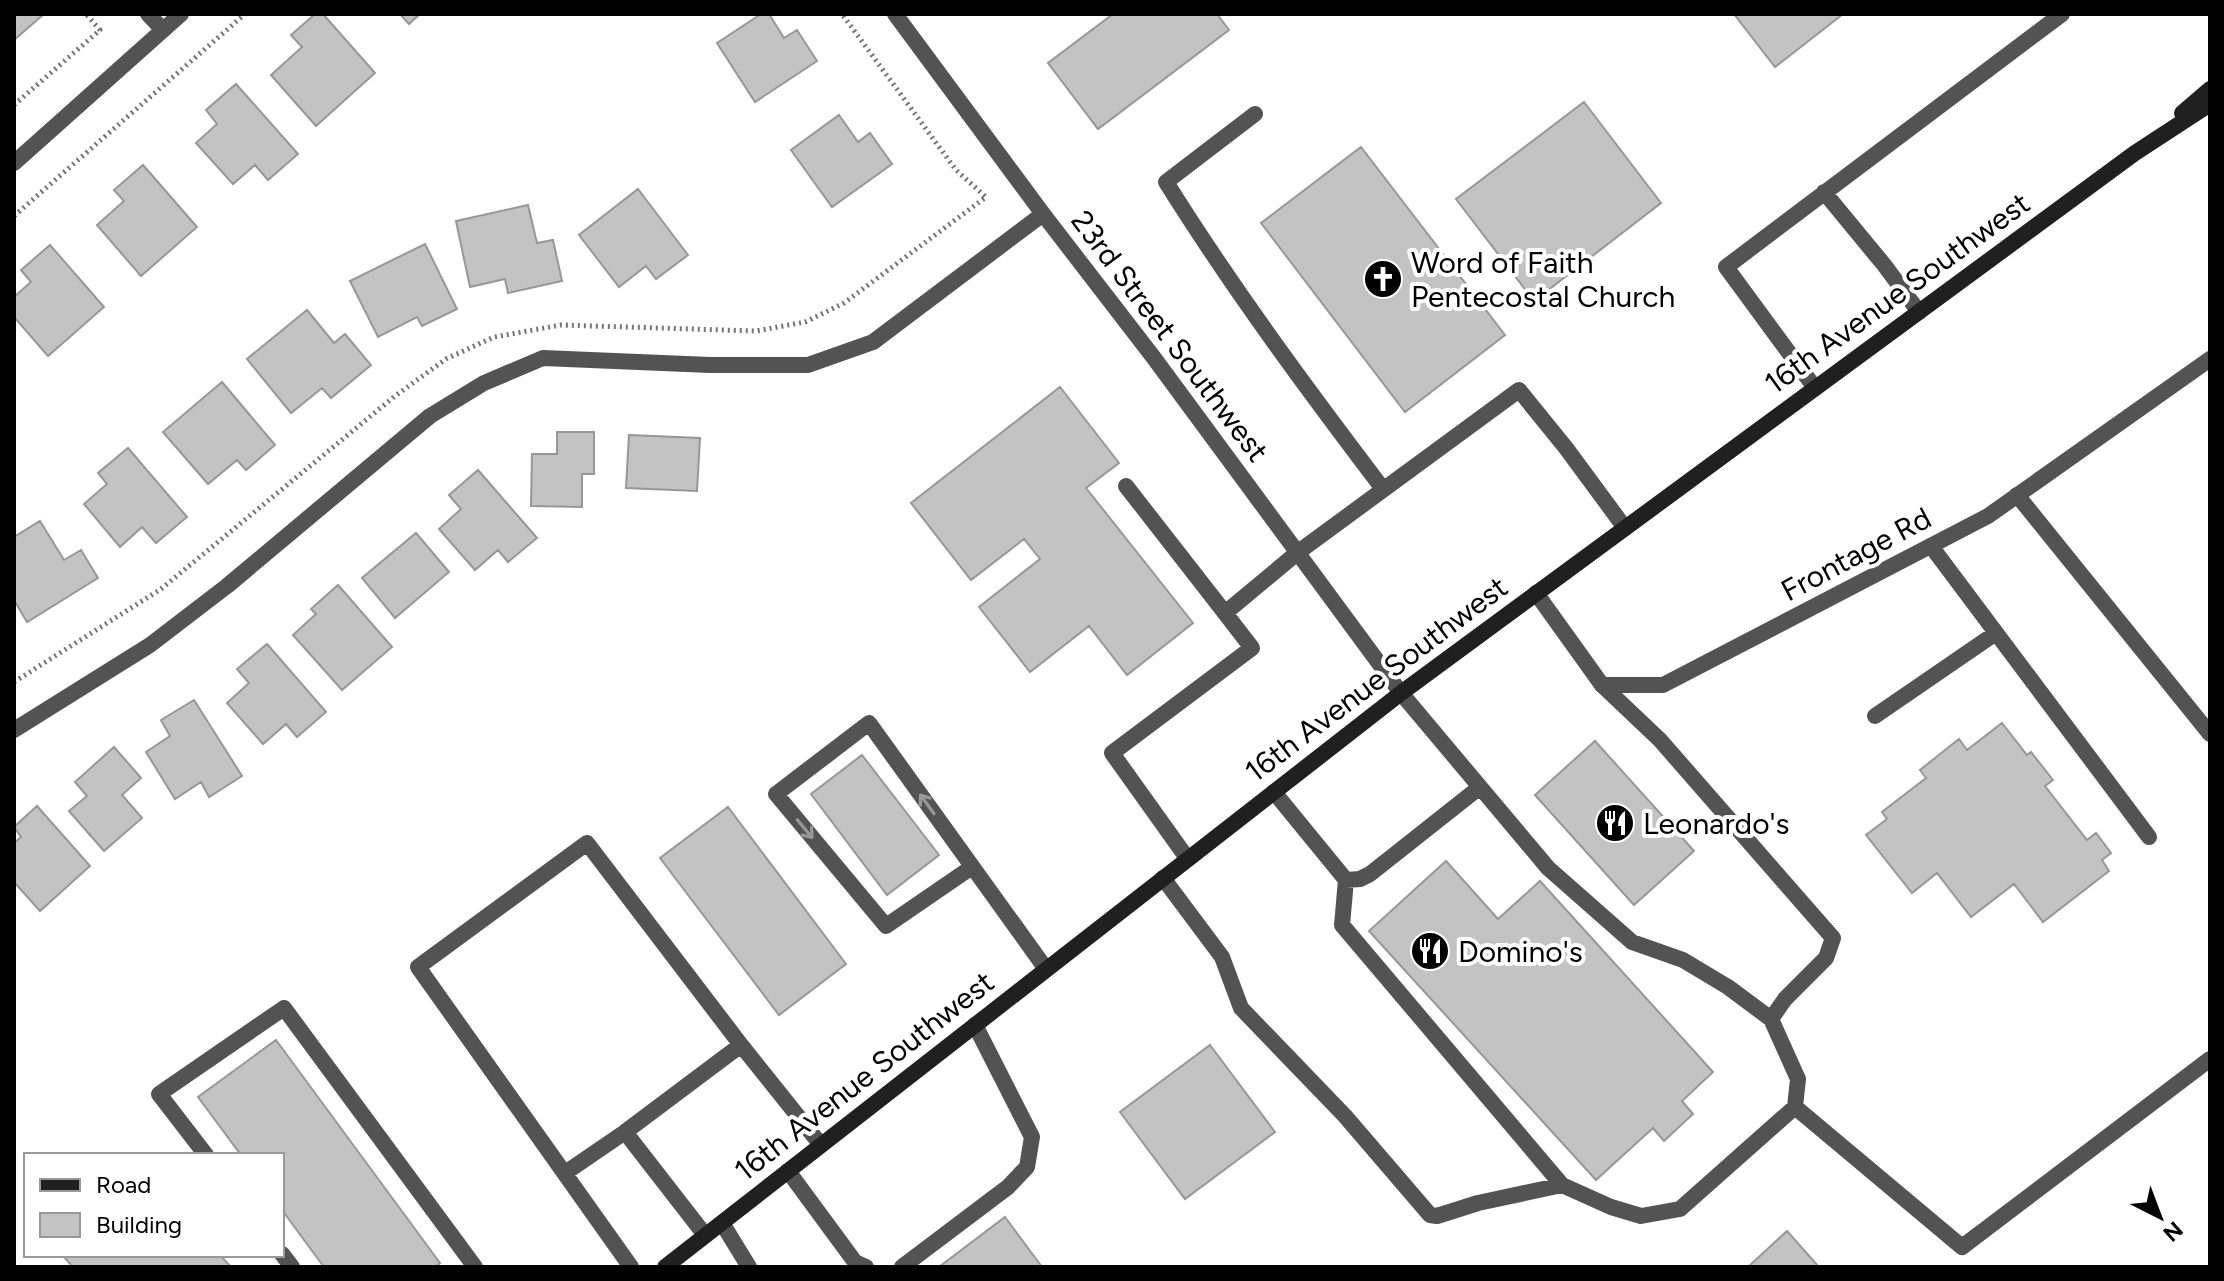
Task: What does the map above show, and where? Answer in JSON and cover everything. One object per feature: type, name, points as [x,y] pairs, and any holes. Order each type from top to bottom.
[{"type":"main road","name":"16th Avenue Southwest","points":[[2135,153],[2210,89]]},
{"type":"main road","name":"16th Avenue Southwest","points":[[665,1267],[1401,693],[2135,153],[2210,104]]},
{"type":"street","points":[[148,14],[163,30]]},
{"type":"street","points":[[14,163],[181,14]]},
{"type":"street","name":"23rd Street Southwest","points":[[895,14],[1401,693],[1548,868],[1632,942],[1683,960],[1728,987],[1771,1019]]},
{"type":"street","points":[[1815,388],[1726,267],[2062,14]]},
{"type":"street","points":[[1255,114],[1166,182],[1269,337],[1383,489]]},
{"type":"street","points":[[1824,192],[1919,312]]},
{"type":"street","points":[[14,730],[150,645],[227,586],[430,416],[484,383],[543,358],[710,365],[808,365],[873,342],[1043,214]]},
{"type":"street","name":"Frontage Rd","points":[[1602,685],[1663,685],[1988,516],[2210,359]]},
{"type":"street","points":[[1225,613],[1297,553],[1519,390],[1625,528]]},
{"type":"street","points":[[1126,486],[1252,648],[1112,753],[1187,858]]},
{"type":"street","points":[[2017,495],[2210,734]]},
{"type":"street","points":[[1931,546],[2149,837]]},
{"type":"street","points":[[1274,792],[1346,880],[1342,925],[1562,1185],[1611,1207],[1641,1216],[1680,1209],[1795,1107],[1798,1079],[1771,1019],[1785,999],[1826,958],[1833,938],[1660,740],[1602,685],[1536,593]]},
{"type":"street","points":[[1875,716],[1996,633]]},
{"type":"street","points":[[972,867],[886,926],[776,794],[869,723],[1046,969]]},
{"type":"street","points":[[1346,880],[1360,879],[1370,874],[1480,787]]},
{"type":"street","points":[[631,1267],[418,967],[587,843],[821,1145]]},
{"type":"street","points":[[1163,878],[1222,957],[1241,1008],[1345,1116],[1430,1215],[1437,1216],[1478,1203],[1562,1185]]},
{"type":"street","points":[[204,1153],[159,1094],[284,1008],[475,1267]]},
{"type":"street","points":[[902,1267],[1008,1187],[1027,1167],[1032,1137],[975,1025]]},
{"type":"street","points":[[565,1173],[741,1045]]},
{"type":"street","points":[[1795,1107],[1962,1247],[2210,1059]]},
{"type":"street","points":[[625,1132],[705,1235]]},
{"type":"street","points":[[788,1171],[855,1262],[866,1267]]},
{"type":"street","points":[[722,1223],[749,1267]]},
{"type":"path","points":[[14,105],[100,30],[86,14]]},
{"type":"path","points":[[14,216],[245,14]]},
{"type":"building","points":[[14,14],[44,14],[14,40]]},
{"type":"building","points":[[315,14],[323,14],[375,73],[316,126],[271,75],[302,47],[291,35]]},
{"type":"building","points":[[400,14],[420,14],[409,24]]},
{"type":"building","points":[[761,14],[769,14],[784,38],[797,30],[817,61],[755,102],[717,43]]},
{"type":"building","points":[[1113,14],[1217,14],[1229,30],[1098,129],[1048,63]]},
{"type":"building","points":[[1734,14],[1843,14],[1775,67]]},
{"type":"building","points":[[236,84],[298,154],[268,180],[255,165],[233,184],[196,143],[217,124],[206,110]]},
{"type":"building","points":[[1584,102],[1661,203],[1534,301],[1456,199]]},
{"type":"building","points":[[839,115],[858,142],[870,133],[892,164],[832,207],[791,150]]},
{"type":"building","name":"Word of Faith Pentecostal Church","points":[[1361,147],[1505,335],[1405,412],[1261,223]]},
{"type":"building","points":[[143,165],[197,227],[141,276],[97,225],[124,201],[114,190]]},
{"type":"building","points":[[638,189],[688,255],[656,279],[646,266],[619,287],[579,235]]},
{"type":"building","points":[[528,205],[537,243],[553,240],[562,281],[508,293],[505,279],[470,287],[456,221]]},
{"type":"building","points":[[425,244],[457,309],[422,326],[417,317],[378,337],[350,281]]},
{"type":"building","points":[[50,245],[104,307],[48,356],[14,317],[14,297],[31,282],[21,270]]},
{"type":"building","points":[[307,310],[334,343],[345,334],[371,365],[331,398],[322,388],[291,413],[247,359]]},
{"type":"building","points":[[222,382],[275,445],[246,470],[237,460],[208,484],[163,432]]},
{"type":"building","points":[[1060,387],[1119,463],[1086,488],[1193,623],[1127,675],[1089,626],[1030,672],[979,607],[1040,559],[1024,539],[971,580],[911,503]]},
{"type":"building","points":[[557,432],[594,432],[594,474],[582,474],[582,507],[531,506],[532,454],[557,454]]},
{"type":"building","points":[[629,435],[700,438],[697,491],[626,488]]},
{"type":"building","points":[[128,448],[187,517],[156,543],[142,527],[120,547],[84,504],[107,484],[98,473]]},
{"type":"building","points":[[478,470],[537,538],[508,562],[498,550],[475,570],[439,529],[461,509],[449,495]]},
{"type":"building","points":[[40,521],[64,560],[81,550],[98,578],[27,622],[14,600],[14,537]]},
{"type":"building","points":[[416,533],[449,572],[395,618],[362,578]]},
{"type":"building","points":[[338,585],[392,647],[342,690],[293,635],[316,614],[311,609]]},
{"type":"building","points":[[267,644],[326,712],[297,737],[286,724],[263,744],[227,703],[249,683],[237,669]]},
{"type":"building","points":[[194,700],[242,776],[209,797],[201,782],[175,799],[146,752],[170,736],[161,720]]},
{"type":"building","points":[[2002,723],[2027,755],[2031,752],[2053,780],[2045,786],[2087,840],[2096,833],[2111,853],[2102,860],[2109,871],[2043,922],[2014,884],[1971,917],[1937,873],[1912,893],[1866,835],[1887,819],[1882,812],[1926,778],[1920,770],[1959,739],[1967,750]]},
{"type":"building","name":"Leonardo's","points":[[1595,741],[1694,851],[1634,905],[1535,795]]},
{"type":"building","points":[[114,747],[141,778],[122,795],[142,818],[104,851],[69,811],[87,796],[75,782]]},
{"type":"building","points":[[862,755],[939,855],[887,895],[811,794]]},
{"type":"building","points":[[37,806],[90,866],[40,911],[14,882],[14,843],[21,837],[14,827]]},
{"type":"building","points":[[728,807],[846,964],[779,1015],[660,858]]},
{"type":"building","points":[[1446,861],[1498,919],[1540,881],[1713,1072],[1682,1101],[1693,1114],[1664,1141],[1653,1128],[1596,1180],[1369,931]]},
{"type":"building","points":[[276,1040],[440,1263],[435,1267],[324,1267],[284,1213],[284,1153],[240,1153],[198,1097]]},
{"type":"building","points":[[1210,1045],[1275,1132],[1185,1199],[1120,1112]]},
{"type":"building","points":[[1005,1217],[1042,1267],[939,1267]]},
{"type":"building","points":[[1787,1231],[1819,1267],[1748,1267]]},
{"type":"building","points":[[64,1257],[222,1257],[231,1267],[73,1267]]},
{"type":"place","name":"Word of Faith Pentecostal Church","points":[[1383,279]]},
{"type":"place","name":"Leonardo's","points":[[1615,823]]},
{"type":"place","name":"Domino's","points":[[1430,951]]}]
